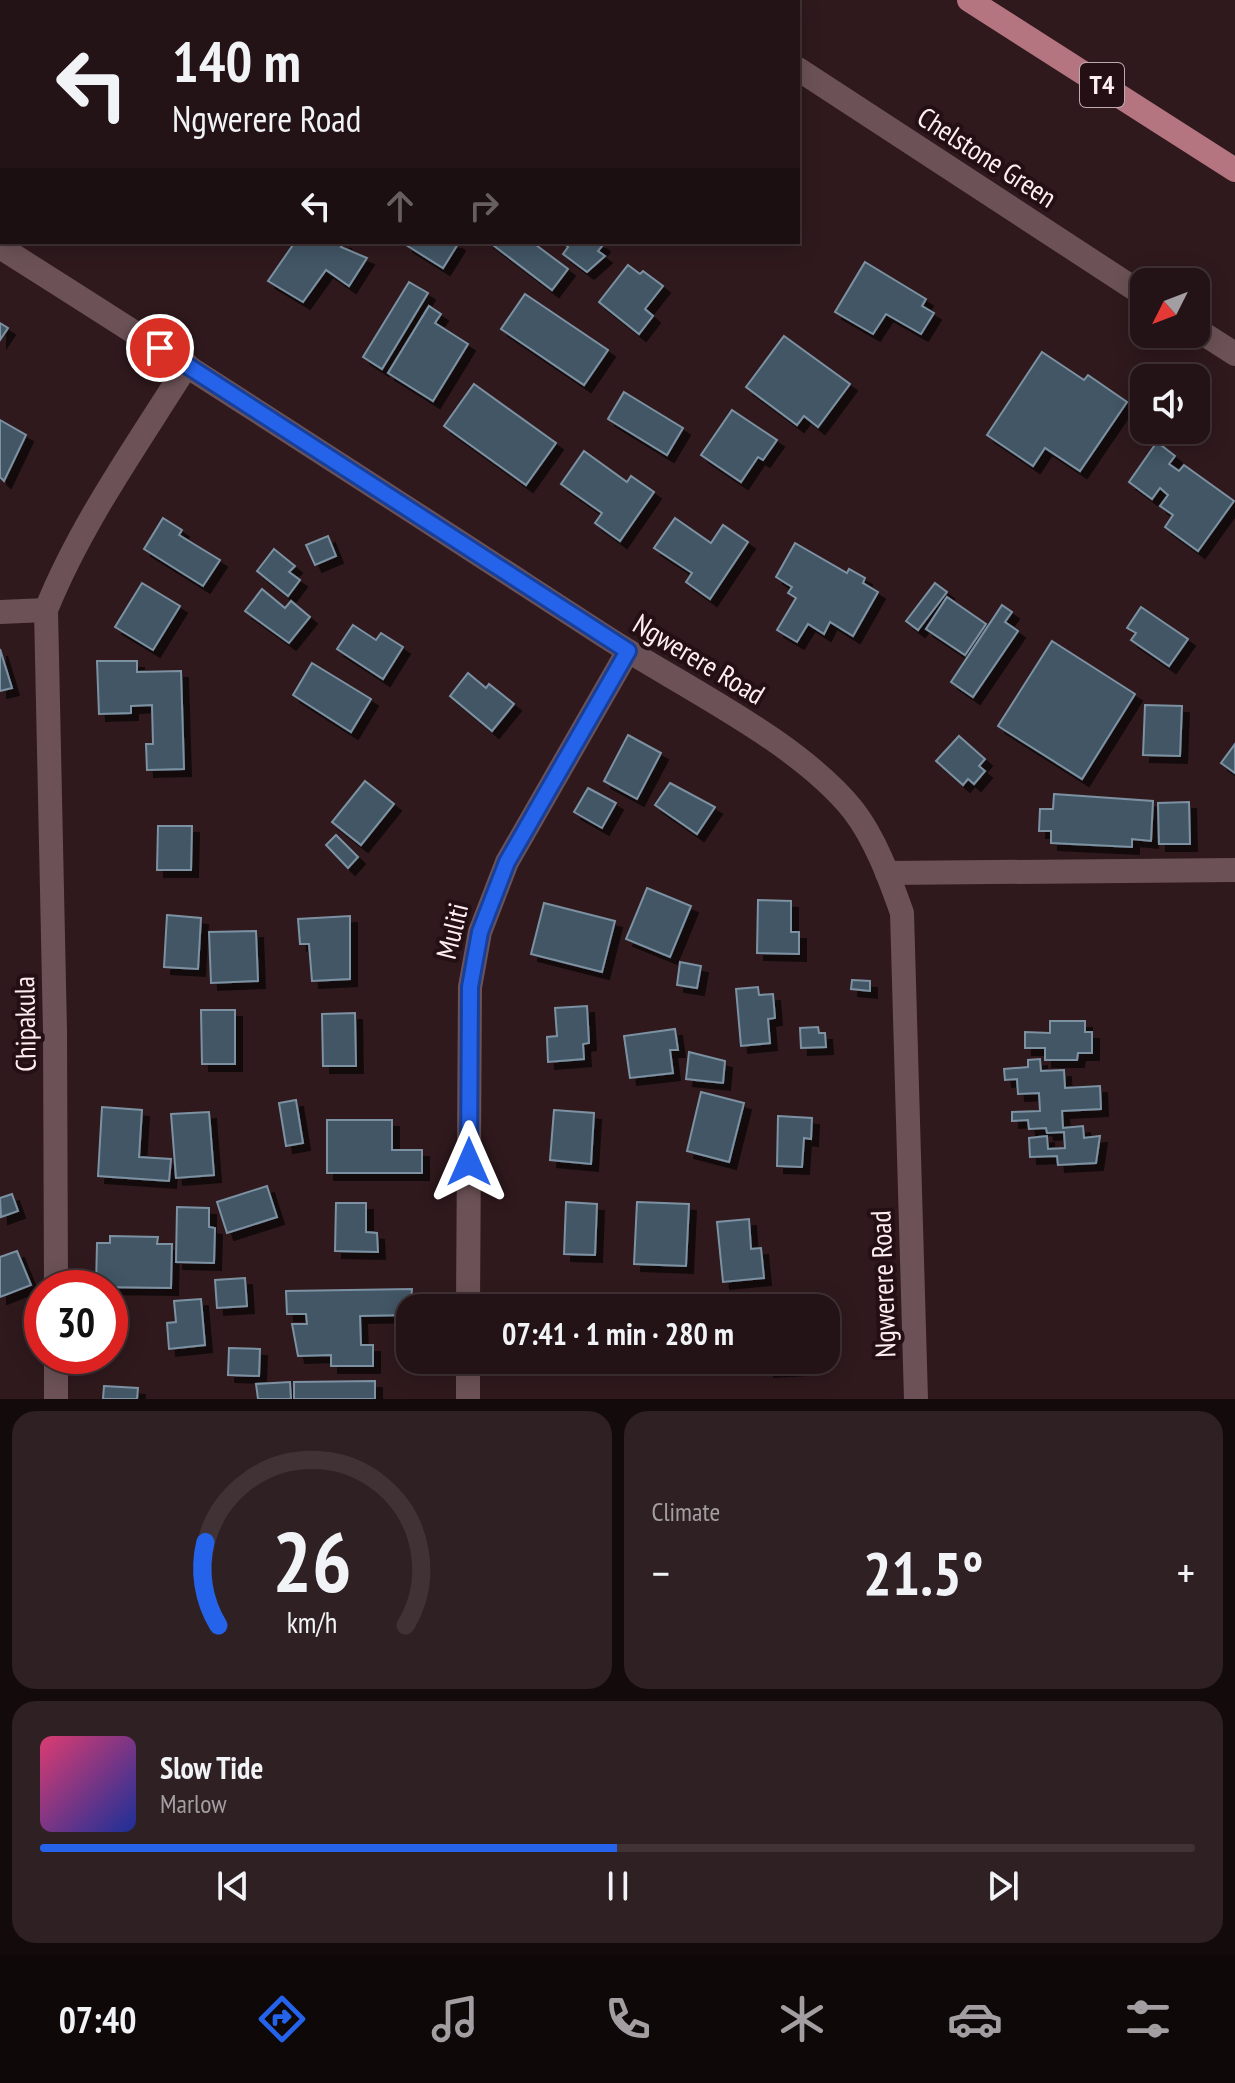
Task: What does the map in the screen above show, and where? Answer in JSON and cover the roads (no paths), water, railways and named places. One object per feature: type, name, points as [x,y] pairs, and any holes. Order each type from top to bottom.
[{"type":"main road","name":"T4","points":[[969,0],[1235,170]]},
{"type":"street","name":"Chelstone Green","points":[[800,70],[1130,286]]},
{"type":"street","name":"Ngwerere Road","points":[[0,247],[628,651],[758,730],[822,780],[853,811],[887,873],[902,913],[916,1399]]},
{"type":"street","points":[[1210,338],[1235,354]]},
{"type":"street","name":"Chipakula","points":[[56,1270],[55,1031],[46,610],[63,569],[89,521],[187,365]]},
{"type":"street","points":[[0,612],[46,610]]},
{"type":"street","name":"Muliti","points":[[468,1294],[470,987],[480,932],[507,862],[628,651]]},
{"type":"street","points":[[887,873],[1235,870]]},
{"type":"street","points":[[56,1374],[56,1399]]},
{"type":"street","points":[[468,1374],[468,1399]]}]
